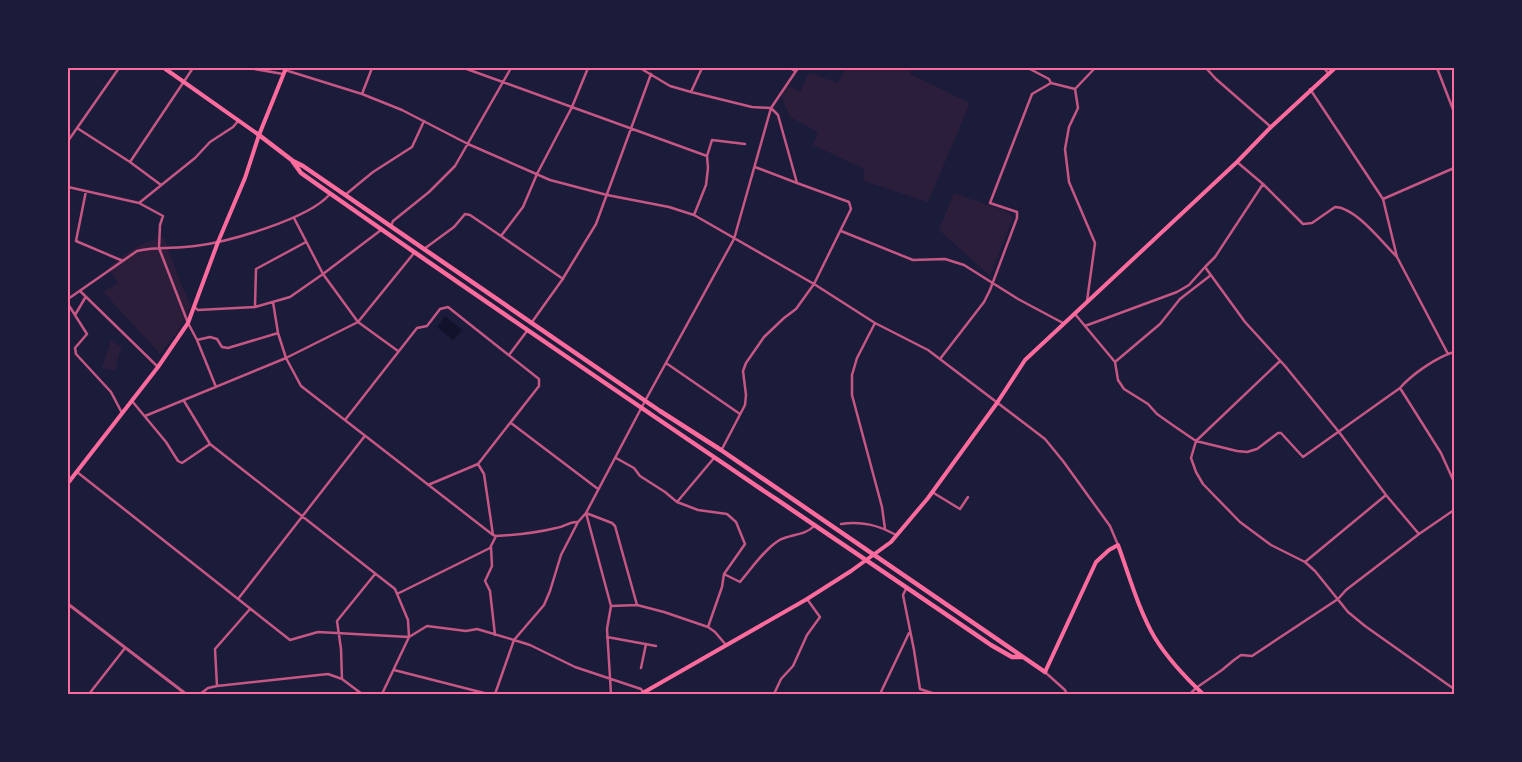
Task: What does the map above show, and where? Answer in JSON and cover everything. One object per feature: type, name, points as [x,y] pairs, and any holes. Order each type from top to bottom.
[{"type":"main road","points":[[164,68],[239,120],[293,161],[532,322],[645,401],[721,450],[1045,672],[1096,562],[1109,550],[1118,545],[1147,623],[1156,639],[1203,694]]},
{"type":"main road","points":[[642,694],[807,599],[868,560],[897,536],[932,492],[1025,360],[1237,162],[1310,89],[1335,68]]},
{"type":"main road","points":[[68,483],[158,367],[188,323],[285,70]]},
{"type":"main road","points":[[293,161],[300,173],[714,458],[868,560],[991,646],[1012,657],[1023,657]]},
{"type":"street","points":[[68,142],[119,68]]},
{"type":"street","points":[[130,162],[193,68]]},
{"type":"street","points":[[249,68],[285,70],[362,94],[402,110],[468,144],[537,174],[607,195],[669,207],[694,215],[814,284],[875,323],[928,350],[1045,440],[1063,461],[1110,526],[1118,545]]},
{"type":"street","points":[[362,94],[372,68]]},
{"type":"street","points":[[464,68],[707,156]]},
{"type":"street","points":[[390,226],[393,221],[455,166],[511,68]]},
{"type":"street","points":[[501,236],[523,207],[537,174],[572,107],[588,68]]},
{"type":"street","points":[[640,68],[670,86],[752,107],[771,108],[778,115],[796,183]]},
{"type":"street","points":[[691,92],[702,68]]},
{"type":"street","points":[[790,68],[796,71]]},
{"type":"street","points":[[495,694],[514,640],[544,605],[561,556],[578,522],[586,513],[641,408],[734,239],[771,108],[798,68]]},
{"type":"street","points":[[1028,68],[1049,79],[1051,83],[1075,89]]},
{"type":"street","points":[[1075,89],[1095,68]]},
{"type":"street","points":[[1206,68],[1271,127]]},
{"type":"street","points":[[1324,68],[1328,73]]},
{"type":"street","points":[[1436,68],[1454,112]]},
{"type":"street","points":[[532,322],[563,279],[596,224],[650,74]]},
{"type":"street","points":[[940,359],[984,302],[993,283],[1017,218],[1017,212],[990,203],[1032,94],[1051,83]]},
{"type":"street","points":[[1075,89],[1078,108],[1069,126],[1065,149],[1069,182],[1095,243],[1087,301]]},
{"type":"street","points":[[1310,89],[1383,199],[1397,257],[1448,354]]},
{"type":"street","points":[[139,203],[195,158],[210,142],[233,127],[239,120]]},
{"type":"street","points":[[345,195],[372,172],[412,147],[424,121]]},
{"type":"street","points":[[77,128],[130,162],[161,185]]},
{"type":"street","points":[[694,215],[706,185],[707,156],[712,140],[745,144]]},
{"type":"street","points":[[1237,162],[1263,184],[1303,224],[1309,225],[1334,207],[1345,208],[1360,219],[1397,257]]},
{"type":"street","points":[[721,450],[745,405],[746,396],[743,372],[746,363],[764,337],[796,309],[814,284],[851,209],[849,202],[755,167]]},
{"type":"street","points":[[1383,199],[1454,168]]},
{"type":"street","points":[[1085,326],[1177,292],[1189,285],[1215,257],[1263,184]]},
{"type":"street","points":[[68,187],[139,203],[164,216],[160,225],[159,248],[188,323],[216,387]]},
{"type":"street","points":[[86,191],[76,241],[123,261]]},
{"type":"street","points":[[68,299],[137,251],[159,248],[182,248],[218,242],[294,218],[326,199],[330,194]]},
{"type":"street","points":[[424,249],[454,227],[464,214],[470,215],[563,279]]},
{"type":"street","points":[[294,218],[323,274],[358,322],[398,351]]},
{"type":"street","points":[[194,308],[198,310],[255,307],[290,296],[323,274],[381,230]]},
{"type":"street","points":[[841,232],[907,258],[944,259],[964,265],[1018,299],[1063,323]]},
{"type":"street","points":[[255,307],[256,269],[306,242]]},
{"type":"street","points":[[145,416],[286,358],[358,322],[415,252]]},
{"type":"street","points":[[1205,267],[1245,322],[1339,432],[1418,534]]},
{"type":"street","points":[[1115,362],[1160,324],[1180,299],[1211,275]]},
{"type":"street","points":[[80,291],[85,298],[158,367]]},
{"type":"street","points":[[75,315],[85,298]]},
{"type":"street","points":[[273,302],[278,333],[286,358],[301,386],[494,536],[517,536],[560,528],[572,521],[578,522]]},
{"type":"street","points":[[68,304],[87,334],[75,348],[76,354],[111,392],[122,413]]},
{"type":"street","points":[[345,420],[417,328],[427,326],[440,309],[448,307],[539,379],[539,386],[478,464],[428,485]]},
{"type":"street","points":[[1074,313],[1115,362],[1118,380],[1124,388],[1196,441],[1230,450],[1247,452],[1257,449],[1281,433],[1303,458],[1400,388],[1405,382],[1454,352]]},
{"type":"street","points":[[875,323],[852,375],[852,395],[885,529]]},
{"type":"street","points":[[509,355],[528,330]]},
{"type":"street","points":[[196,340],[210,337],[217,338],[222,347],[228,348],[278,333]]},
{"type":"street","points":[[1280,361],[1196,441],[1191,458],[1196,472],[1203,484],[1240,522],[1271,544],[1305,562],[1315,571],[1348,612],[1454,689]]},
{"type":"street","points":[[666,363],[740,414]]},
{"type":"street","points":[[1400,388],[1441,453],[1454,482]]},
{"type":"street","points":[[132,401],[166,442],[178,461],[182,463],[210,444]]},
{"type":"street","points":[[184,401],[210,444],[395,589],[408,620],[409,637],[382,694]]},
{"type":"street","points":[[511,423],[598,489]]},
{"type":"street","points":[[238,599],[364,436]]},
{"type":"street","points":[[615,457],[634,468],[640,476],[677,502],[698,510],[726,514],[736,522],[745,544],[724,574],[722,586],[708,627]]},
{"type":"street","points":[[677,502],[714,458]]},
{"type":"street","points":[[478,464],[484,474],[494,536],[491,547],[492,566],[485,581],[490,591],[495,635]]},
{"type":"street","points":[[77,472],[290,640],[318,632],[409,637],[427,626],[466,631],[477,629],[530,645],[575,667],[640,689],[642,694]]},
{"type":"street","points":[[932,492],[960,509],[968,497]]},
{"type":"street","points":[[1305,562],[1386,495]]},
{"type":"street","points":[[1190,694],[1234,660],[1241,656],[1252,656],[1338,599],[1346,590],[1418,534],[1454,510]]},
{"type":"street","points":[[586,513],[612,523],[615,526],[637,605]]},
{"type":"street","points":[[586,513],[611,606],[606,629],[611,694]]},
{"type":"street","points":[[841,524],[864,523],[885,529],[897,536]]},
{"type":"street","points":[[724,574],[740,582],[761,557],[779,541],[807,532],[815,525]]},
{"type":"street","points":[[398,594],[491,547]]},
{"type":"street","points":[[342,679],[341,649],[337,621],[375,574]]},
{"type":"street","points":[[907,587],[903,595],[920,689],[935,694]]},
{"type":"street","points":[[774,694],[781,679],[794,666],[807,635],[820,617],[807,599]]},
{"type":"street","points":[[68,604],[186,694]]},
{"type":"street","points":[[611,606],[637,605],[664,612],[708,627],[726,645]]},
{"type":"street","points":[[217,686],[214,649],[250,609]]},
{"type":"street","points":[[880,694],[910,632]]},
{"type":"street","points":[[607,637],[656,646]]},
{"type":"street","points":[[641,668],[646,644]]},
{"type":"street","points":[[89,694],[125,648]]},
{"type":"street","points":[[394,670],[488,694]]},
{"type":"street","points":[[1045,672],[1067,694]]},
{"type":"street","points":[[200,694],[208,688],[217,686],[328,674],[342,679],[362,694]]},
{"type":"shaded area","points":[[846,68],[911,68],[910,74],[970,103],[928,202],[864,181],[864,169],[813,145],[818,132],[790,117],[782,97],[786,84],[800,92],[809,73],[838,83]]},
{"type":"shaded area","points":[[954,193],[1010,213],[1013,218],[990,276],[939,230]]},
{"type":"shaded area","points":[[164,237],[191,305],[179,330],[160,354],[103,292],[118,283],[108,267],[141,245]]},
{"type":"shaded area","points":[[445,316],[462,330],[453,340],[437,327]]},
{"type":"shaded area","points":[[111,339],[119,346],[122,344],[115,371],[102,368]]}]
